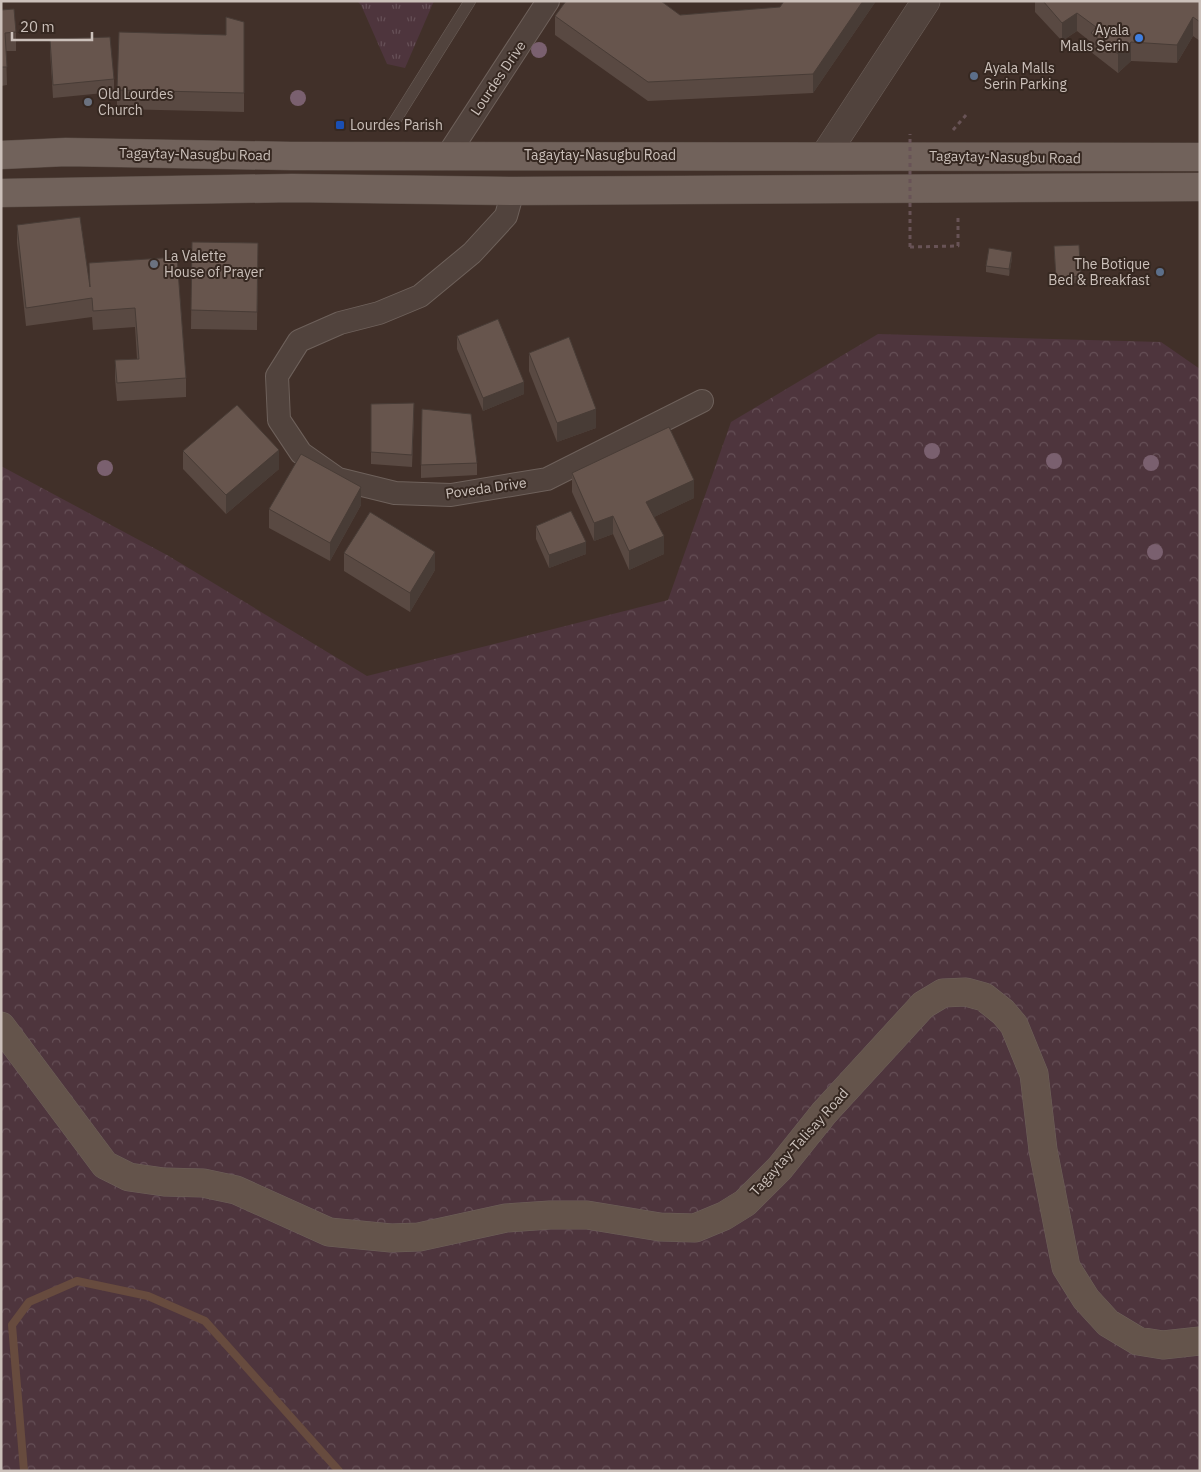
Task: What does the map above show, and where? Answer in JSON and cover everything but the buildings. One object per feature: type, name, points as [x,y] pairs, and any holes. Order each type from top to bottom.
[{"type":"main road","name":"Tagaytay-Nasugbu Road","points":[[1,155],[66,152],[291,156],[825,155],[1200,157]]},
{"type":"main road","points":[[1,193],[282,188],[514,191],[958,190],[1200,186]]},
{"type":"main road","name":"Tagaytay-Talisay Road","points":[[1,1026],[105,1164],[129,1177],[164,1182],[203,1183],[236,1190],[328,1232],[391,1238],[419,1237],[506,1218],[550,1215],[587,1215],[660,1227],[695,1228],[724,1216],[745,1203],[780,1168],[824,1113],[923,1005],[943,993],[966,992],[984,997],[992,1002],[1014,1025],[1034,1074],[1042,1150],[1066,1267],[1086,1299],[1108,1323],[1138,1341],[1163,1345],[1200,1341]]},
{"type":"street","name":"Lourdes Drive","points":[[447,156],[548,1]]},
{"type":"street","points":[[825,155],[926,1]]},
{"type":"street","name":"Poveda Drive","points":[[514,191],[506,216],[472,253],[420,296],[379,313],[340,323],[298,341],[277,376],[279,420],[301,453],[338,479],[395,493],[451,495],[547,479],[702,401]]},
{"type":"lane","points":[[394,124],[470,1]]},
{"type":"path","points":[[949,134],[966,115]]},
{"type":"path","points":[[910,134],[910,247],[958,246],[958,190]]},
{"type":"green space","points":[[357,1],[434,1],[405,68],[387,64],[361,5]]},
{"type":"green space","points":[[878,334],[1161,342],[1200,369],[1200,1471],[1,1471],[1,466],[167,555],[367,676],[668,600],[731,422]]},
{"type":"waterway","points":[[24,1471],[12,1325],[29,1302],[77,1281],[148,1296],[205,1321],[339,1471]]},
{"type":"place","name":"Ayala Malls Serin","points":[[1139,38]]},
{"type":"place","name":"Ayala Malls Serin Parking","points":[[974,76]]},
{"type":"place","name":"Old Lourdes Church","points":[[88,102]]},
{"type":"place","name":"Lourdes Parish","points":[[340,125]]},
{"type":"place","name":"La Valette House of Prayer","points":[[154,264]]},
{"type":"place","name":"The Botique Bed & Breakfast","points":[[1160,272]]}]
